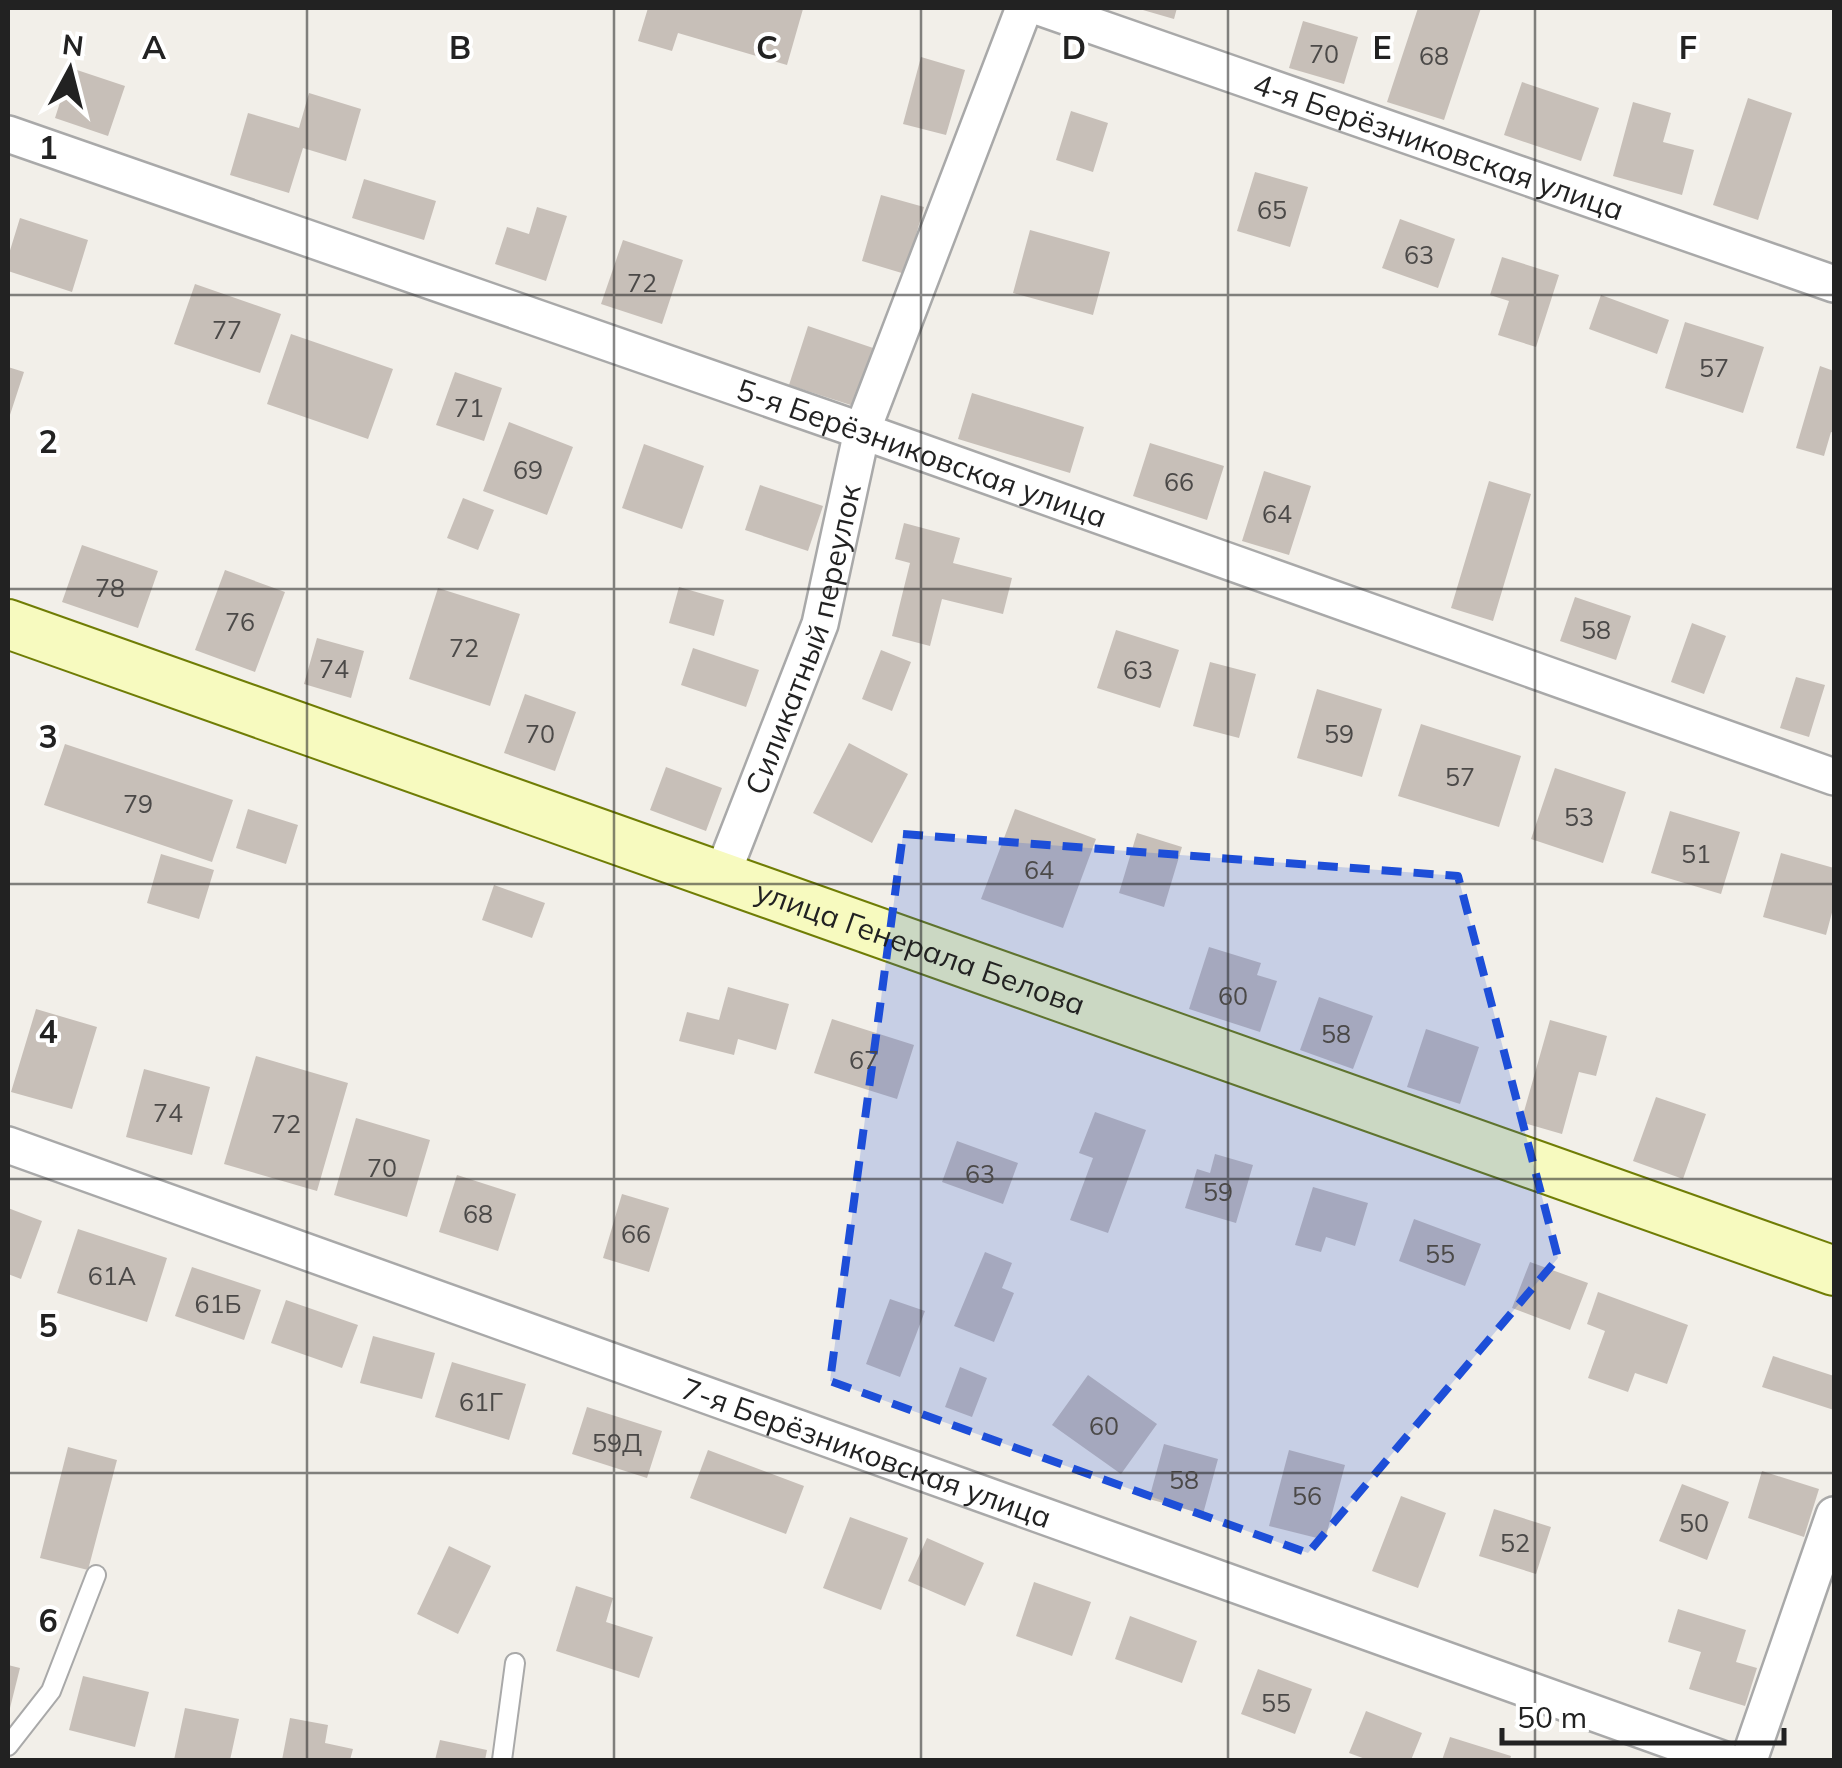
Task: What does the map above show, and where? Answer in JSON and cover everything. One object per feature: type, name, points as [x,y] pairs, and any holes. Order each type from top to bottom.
[{"type":"main road","name":"улица Генерала Белова","points":[[8,624],[1834,1271]]},
{"type":"street","name":"Силикатный переулок","points":[[722,875],[820,624],[862,431],[1024,8]]},
{"type":"street","name":"4-я Берёзниковская улица","points":[[1042,8],[1834,284]]},
{"type":"street","name":"5-я Берёзниковская улица","points":[[8,134],[862,431],[1834,777]]},
{"type":"street","name":"7-я Берёзниковская улица","points":[[8,1146],[1725,1760]]},
{"type":"street","points":[[1750,1760],[1834,1515]]},
{"type":"lane","points":[[8,1746],[51,1691],[96,1575]]},
{"type":"lane","points":[[502,1760],[515,1662]]},
{"type":"highlighted area","points":[[903,834],[1458,876],[1558,1258],[1308,1553],[830,1381]]},
{"type":"building","points":[[648,8],[803,9],[787,65],[678,33],[672,51],[638,41]]},
{"type":"building","points":[[1136,8],[1177,8],[1174,19]]},
{"type":"building","points":[[1418,8],[1481,8],[1444,120],[1387,102]]},
{"type":"building","points":[[1303,21],[1358,37],[1344,84],[1289,68]]},
{"type":"building","points":[[921,57],[965,70],[946,135],[903,124]]},
{"type":"building","points":[[71,68],[125,86],[108,136],[55,118]]},
{"type":"building","points":[[1522,82],[1599,108],[1581,161],[1504,135]]},
{"type":"building","points":[[309,93],[361,109],[346,161],[303,148],[289,193],[230,175],[248,113],[299,128]]},
{"type":"building","points":[[1748,98],[1792,113],[1758,220],[1713,205]]},
{"type":"building","points":[[1633,102],[1671,113],[1663,142],[1694,150],[1682,195],[1613,176]]},
{"type":"building","points":[[1071,111],[1108,123],[1093,172],[1056,160]]},
{"type":"building","points":[[1255,172],[1308,187],[1290,247],[1237,231]]},
{"type":"building","points":[[364,179],[436,201],[424,240],[352,218]]},
{"type":"building","points":[[881,195],[924,207],[905,274],[862,261]]},
{"type":"building","points":[[537,207],[567,216],[546,281],[495,264],[507,227],[529,234]]},
{"type":"building","points":[[20,218],[88,240],[72,292],[8,271],[8,257]]},
{"type":"building","points":[[1400,219],[1455,239],[1438,288],[1382,268]]},
{"type":"building","points":[[1030,230],[1110,252],[1093,315],[1013,293]]},
{"type":"building","points":[[623,240],[683,260],[662,324],[601,304]]},
{"type":"building","points":[[1502,257],[1559,275],[1536,347],[1498,335],[1509,301],[1490,295]]},
{"type":"building","points":[[195,284],[281,314],[260,373],[174,344]]},
{"type":"building","points":[[1601,295],[1669,320],[1657,354],[1589,329]]},
{"type":"building","points":[[1685,322],[1764,347],[1743,413],[1665,388]]},
{"type":"building","points":[[808,326],[882,351],[863,409],[789,385]]},
{"type":"building","points":[[291,334],[393,369],[368,439],[267,404]]},
{"type":"building","points":[[1820,366],[1834,371],[1834,433],[1831,432],[1824,456],[1796,448]]},
{"type":"building","points":[[8,367],[24,372],[8,421]]},
{"type":"building","points":[[455,372],[502,388],[484,441],[436,425]]},
{"type":"building","points":[[972,393],[1084,427],[1070,473],[958,439]]},
{"type":"building","points":[[509,422],[573,447],[547,515],[483,491]]},
{"type":"building","points":[[1150,443],[1224,466],[1207,520],[1133,496]]},
{"type":"building","points":[[644,444],[704,466],[682,529],[622,508]]},
{"type":"building","points":[[1264,471],[1311,486],[1289,555],[1242,541]]},
{"type":"building","points":[[1489,481],[1531,494],[1493,621],[1451,608]]},
{"type":"building","points":[[760,485],[823,506],[808,551],[745,530]]},
{"type":"building","points":[[463,498],[494,510],[478,550],[447,538]]},
{"type":"building","points":[[904,523],[960,538],[953,563],[1012,578],[1003,614],[942,599],[930,646],[892,636],[910,563],[895,559]]},
{"type":"building","points":[[82,545],[158,571],[138,628],[62,602]]},
{"type":"building","points":[[225,570],[285,592],[255,672],[195,650]]},
{"type":"building","points":[[679,587],[724,600],[714,636],[669,623]]},
{"type":"building","points":[[438,588],[520,614],[490,706],[409,679]]},
{"type":"building","points":[[1575,597],[1631,616],[1616,660],[1560,641]]},
{"type":"building","points":[[1692,623],[1726,636],[1704,694],[1671,682]]},
{"type":"building","points":[[1116,630],[1179,650],[1160,708],[1097,688]]},
{"type":"building","points":[[317,638],[364,651],[351,698],[304,684]]},
{"type":"building","points":[[693,648],[759,670],[746,707],[681,685]]},
{"type":"building","points":[[881,650],[911,662],[892,711],[862,699]]},
{"type":"building","points":[[1210,662],[1256,674],[1239,738],[1193,726]]},
{"type":"building","points":[[1796,677],[1825,685],[1809,737],[1780,728]]},
{"type":"building","points":[[1317,689],[1382,709],[1362,777],[1297,758]]},
{"type":"building","points":[[525,694],[576,712],[555,771],[504,753]]},
{"type":"building","points":[[1421,724],[1521,756],[1499,827],[1398,796]]},
{"type":"building","points":[[849,743],[908,774],[872,843],[813,813]]},
{"type":"building","points":[[65,744],[233,800],[212,862],[44,805]]},
{"type":"building","points":[[666,767],[722,788],[706,831],[650,810]]},
{"type":"building","points":[[1555,768],[1626,792],[1603,863],[1531,839]]},
{"type":"building","points":[[248,809],[298,825],[286,864],[236,848]]},
{"type":"building","points":[[1015,809],[1096,839],[1063,928],[981,899]]},
{"type":"building","points":[[1670,811],[1740,832],[1721,894],[1651,873]]},
{"type":"building","points":[[1137,833],[1182,847],[1164,907],[1119,893]]},
{"type":"building","points":[[1781,853],[1834,868],[1834,905],[1826,935],[1763,917]]},
{"type":"building","points":[[161,854],[214,870],[199,919],[147,903]]},
{"type":"building","points":[[494,885],[545,903],[532,938],[482,920]]},
{"type":"building","points":[[1209,947],[1261,963],[1257,975],[1277,981],[1260,1032],[1189,1009]]},
{"type":"building","points":[[728,987],[789,1004],[776,1050],[738,1039],[734,1055],[679,1041],[687,1012],[719,1020]]},
{"type":"building","points":[[1319,997],[1373,1016],[1353,1069],[1300,1050]]},
{"type":"building","points":[[36,1009],[97,1027],[72,1109],[11,1092]]},
{"type":"building","points":[[832,1019],[914,1045],[897,1099],[814,1073]]},
{"type":"building","points":[[1550,1020],[1607,1036],[1596,1076],[1579,1072],[1562,1134],[1521,1122]]},
{"type":"building","points":[[1426,1029],[1479,1047],[1460,1104],[1407,1087]]},
{"type":"building","points":[[256,1056],[348,1083],[317,1191],[224,1164]]},
{"type":"building","points":[[144,1069],[210,1087],[192,1155],[126,1137]]},
{"type":"building","points":[[1656,1097],[1706,1114],[1683,1179],[1633,1161]]},
{"type":"building","points":[[1095,1112],[1146,1130],[1108,1233],[1070,1220],[1093,1158],[1079,1153]]},
{"type":"building","points":[[356,1118],[430,1140],[407,1217],[334,1195]]},
{"type":"building","points":[[957,1141],[1018,1163],[1003,1204],[942,1182]]},
{"type":"building","points":[[1215,1154],[1253,1165],[1236,1223],[1185,1208],[1197,1169],[1210,1173]]},
{"type":"building","points":[[457,1175],[516,1194],[498,1251],[439,1232]]},
{"type":"building","points":[[1313,1187],[1368,1203],[1355,1246],[1326,1237],[1321,1252],[1295,1245]]},
{"type":"building","points":[[622,1194],[669,1208],[649,1272],[603,1258]]},
{"type":"building","points":[[8,1208],[42,1221],[21,1279],[8,1274]]},
{"type":"building","points":[[1414,1219],[1481,1244],[1465,1286],[1399,1261]]},
{"type":"building","points":[[78,1229],[167,1258],[147,1322],[57,1293]]},
{"type":"building","points":[[985,1252],[1012,1263],[1002,1288],[1014,1293],[994,1342],[954,1326]]},
{"type":"building","points":[[1530,1262],[1588,1283],[1570,1330],[1512,1308]]},
{"type":"building","points":[[192,1267],[261,1290],[244,1340],[175,1316]]},
{"type":"building","points":[[1598,1292],[1688,1325],[1667,1384],[1635,1373],[1628,1392],[1588,1378],[1605,1331],[1587,1324]]},
{"type":"building","points":[[890,1299],[925,1311],[900,1377],[866,1364]]},
{"type":"building","points":[[286,1300],[358,1325],[342,1368],[271,1343]]},
{"type":"building","points":[[373,1336],[435,1353],[422,1399],[360,1383]]},
{"type":"building","points":[[1773,1356],[1834,1376],[1834,1410],[1762,1387]]},
{"type":"building","points":[[452,1362],[526,1384],[509,1440],[435,1417]]},
{"type":"building","points":[[960,1367],[987,1378],[972,1417],[945,1407]]},
{"type":"building","points":[[1088,1375],[1157,1424],[1121,1474],[1052,1425]]},
{"type":"building","points":[[587,1407],[662,1431],[647,1478],[572,1454]]},
{"type":"building","points":[[1164,1444],[1218,1459],[1203,1514],[1149,1499]]},
{"type":"building","points":[[68,1447],[117,1460],[88,1570],[40,1558]]},
{"type":"building","points":[[708,1450],[804,1486],[786,1534],[690,1498]]},
{"type":"building","points":[[1289,1450],[1345,1465],[1325,1540],[1269,1526]]},
{"type":"building","points":[[1762,1471],[1819,1489],[1804,1537],[1748,1518]]},
{"type":"building","points":[[1682,1484],[1729,1502],[1707,1560],[1659,1541]]},
{"type":"building","points":[[1401,1496],[1446,1513],[1418,1588],[1372,1571]]},
{"type":"building","points":[[1494,1509],[1551,1527],[1536,1574],[1479,1556]]},
{"type":"building","points":[[850,1517],[908,1538],[881,1610],[823,1588]]},
{"type":"building","points":[[927,1538],[984,1563],[965,1606],[908,1581]]},
{"type":"building","points":[[449,1546],[491,1566],[458,1634],[417,1614]]},
{"type":"building","points":[[1034,1582],[1091,1602],[1072,1656],[1016,1636]]},
{"type":"building","points":[[576,1586],[613,1598],[606,1622],[653,1637],[639,1678],[556,1651]]},
{"type":"building","points":[[1678,1609],[1746,1630],[1736,1662],[1757,1668],[1745,1706],[1689,1689],[1701,1652],[1668,1642]]},
{"type":"building","points":[[1130,1616],[1197,1641],[1182,1683],[1115,1659]]},
{"type":"building","points":[[8,1665],[20,1668],[9,1712],[8,1712]]},
{"type":"building","points":[[1258,1669],[1312,1689],[1295,1734],[1241,1714]]},
{"type":"building","points":[[83,1676],[149,1692],[135,1747],[69,1730]]},
{"type":"building","points":[[185,1708],[239,1719],[230,1760],[174,1760]]},
{"type":"building","points":[[1366,1711],[1422,1733],[1411,1760],[1368,1760],[1349,1753]]},
{"type":"building","points":[[290,1718],[328,1725],[325,1743],[353,1749],[350,1760],[282,1760]]},
{"type":"building","points":[[1450,1737],[1511,1756],[1510,1760],[1442,1760]]},
{"type":"building","points":[[440,1740],[487,1750],[485,1760],[435,1760]]}]
